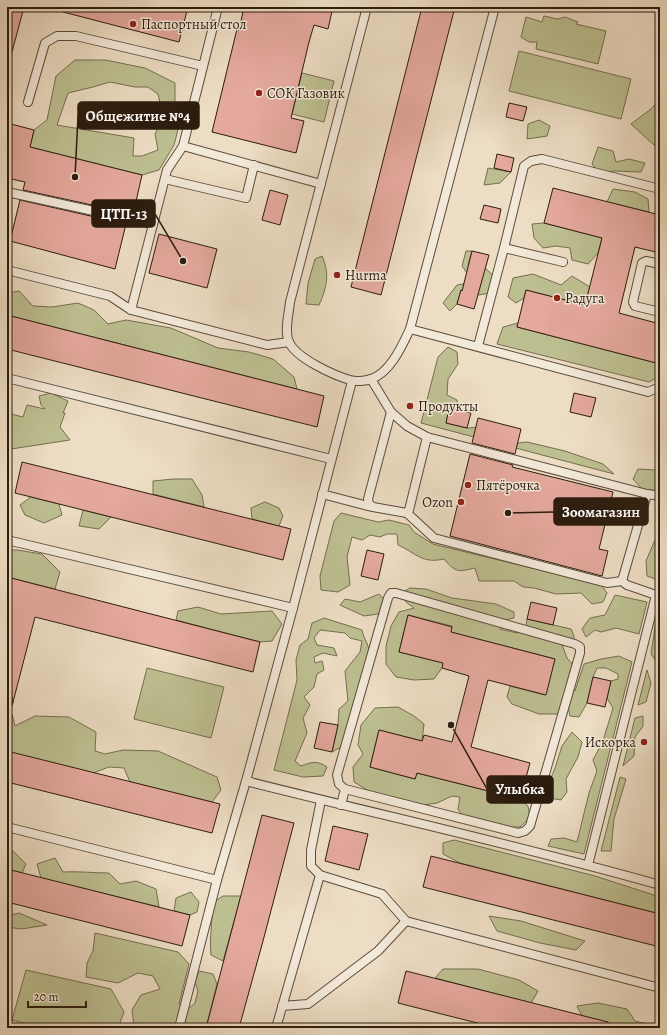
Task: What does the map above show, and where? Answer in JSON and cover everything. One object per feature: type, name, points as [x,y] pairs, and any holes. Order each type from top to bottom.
[{"type":"lane","points":[[131,310],[167,170],[183,146],[218,7]]},
{"type":"lane","points":[[367,7],[290,302],[287,325],[289,342],[302,358],[352,381],[371,379],[382,373],[397,356],[410,329],[495,7]]},
{"type":"lane","points":[[28,102],[45,43],[57,36],[76,36],[203,66]]},
{"type":"lane","points":[[183,146],[321,184]]},
{"type":"lane","points":[[478,346],[524,166],[531,161],[542,159],[660,189]]},
{"type":"lane","points":[[165,179],[246,198],[254,165]]},
{"type":"lane","points":[[7,192],[153,224]]},
{"type":"lane","points":[[504,248],[563,262]]},
{"type":"lane","points":[[660,264],[646,261],[642,263],[633,302],[635,306],[660,312]]},
{"type":"lane","points":[[7,270],[110,296],[131,310],[267,345],[289,342]]},
{"type":"lane","points":[[410,329],[648,392],[660,387]]},
{"type":"lane","points":[[7,378],[331,459]]},
{"type":"lane","points":[[371,379],[391,412],[407,426],[427,437],[647,494],[660,496]]},
{"type":"lane","points":[[179,1028],[217,880],[246,781],[293,608],[352,381]]},
{"type":"lane","points":[[373,507],[369,504],[368,499],[391,412]]},
{"type":"lane","points":[[407,514],[427,437]]},
{"type":"lane","points":[[322,494],[407,514],[434,538],[607,583],[622,581],[627,585],[656,595],[588,865]]},
{"type":"lane","points":[[622,581],[647,494]]},
{"type":"lane","points":[[7,540],[293,608]]},
{"type":"lane","points":[[390,593],[404,595],[568,642],[580,647],[580,653],[530,826],[525,831],[518,833],[345,789],[339,784],[337,775],[390,593]]},
{"type":"lane","points":[[246,781],[588,865],[660,886]]},
{"type":"lane","points":[[341,805],[345,789]]},
{"type":"lane","points":[[321,800],[311,850],[311,866],[320,875],[382,894],[406,921],[660,988]]},
{"type":"lane","points":[[7,827],[217,880]]},
{"type":"lane","points":[[276,1028],[320,875]]},
{"type":"lane","points":[[282,1006],[308,1004],[378,951],[406,921]]},
{"type":"green space","points":[[544,16],[558,19],[565,17],[578,22],[576,24],[606,31],[598,64],[536,49],[537,42],[529,42],[521,37],[526,17],[542,22]]},
{"type":"green space","points":[[519,51],[631,79],[621,119],[509,91]]},
{"type":"green space","points":[[75,60],[105,60],[145,68],[175,83],[175,104],[162,112],[158,94],[148,87],[135,87],[110,82],[68,93],[57,125],[134,138],[133,156],[142,156],[158,150],[155,134],[163,119],[180,122],[174,145],[159,170],[142,175],[30,147],[34,130],[47,120],[56,76]]},
{"type":"green space","points":[[302,73],[334,81],[324,122],[292,114]]},
{"type":"green space","points":[[660,99],[660,143],[654,145],[631,124],[651,109]]},
{"type":"green space","points":[[539,120],[550,126],[547,136],[527,139],[528,124]]},
{"type":"green space","points":[[598,147],[613,151],[616,162],[629,159],[645,163],[641,172],[614,171],[599,173],[592,164]]},
{"type":"green space","points":[[488,168],[511,172],[500,183],[484,185]]},
{"type":"green space","points":[[613,189],[635,192],[648,199],[649,212],[607,202]]},
{"type":"green space","points":[[544,223],[602,238],[598,253],[588,264],[572,260],[570,248],[556,246],[543,248],[534,238],[532,224]]},
{"type":"green space","points":[[466,251],[472,251],[468,265],[486,269],[495,277],[491,293],[478,295],[461,290],[457,304],[450,311],[443,303],[457,285],[474,282],[478,275],[467,273],[462,266]]},
{"type":"green space","points":[[322,256],[327,275],[324,292],[319,305],[306,304],[308,283],[315,259]]},
{"type":"green space","points":[[533,274],[561,285],[572,276],[590,287],[585,305],[526,290],[524,298],[516,303],[508,297],[513,278]]},
{"type":"green space","points":[[19,291],[33,306],[52,307],[78,303],[94,310],[108,324],[126,320],[171,328],[218,348],[249,352],[273,359],[294,377],[297,389],[7,315],[7,293]]},
{"type":"green space","points":[[518,323],[517,327],[660,364],[660,376],[649,382],[497,344],[503,327]]},
{"type":"green space","points":[[448,347],[457,352],[458,364],[448,379],[447,395],[457,400],[458,410],[449,408],[446,423],[467,428],[484,427],[482,435],[518,443],[527,442],[565,451],[603,464],[614,474],[421,423],[438,357]]},
{"type":"green space","points":[[51,393],[68,401],[63,413],[65,413],[60,427],[70,440],[11,449],[7,442],[7,413],[23,417],[27,405],[45,409],[41,405],[39,396]]},
{"type":"green space","points":[[660,466],[660,491],[642,489],[633,479],[638,469],[656,470]]},
{"type":"green space","points":[[192,479],[202,495],[204,507],[153,494],[153,481]]},
{"type":"green space","points":[[31,497],[59,504],[62,515],[44,523],[25,515],[20,505]]},
{"type":"green space","points":[[265,502],[279,508],[283,516],[279,526],[252,519],[251,508]]},
{"type":"green space","points":[[83,510],[111,517],[99,529],[79,526]]},
{"type":"green space","points":[[341,513],[378,522],[389,520],[409,525],[414,532],[433,544],[601,585],[607,593],[603,602],[592,604],[581,593],[556,594],[534,588],[523,587],[514,581],[479,581],[475,568],[461,571],[452,567],[444,559],[430,560],[420,557],[398,545],[397,534],[387,534],[380,537],[370,535],[362,540],[352,537],[347,557],[350,585],[338,592],[321,590],[320,576],[334,521]]},
{"type":"green space","points":[[660,539],[660,579],[658,580],[647,576],[646,561],[655,540]]},
{"type":"green space","points":[[7,550],[42,554],[60,572],[55,589],[7,577]]},
{"type":"green space","points":[[410,588],[426,589],[452,598],[496,604],[514,612],[514,618],[504,620],[500,629],[517,633],[526,628],[527,619],[571,629],[574,640],[561,642],[567,658],[574,666],[570,686],[575,691],[584,664],[619,656],[632,662],[584,854],[548,846],[551,839],[564,838],[577,842],[589,793],[597,771],[593,760],[603,741],[613,708],[607,698],[611,681],[618,679],[618,674],[606,668],[597,668],[593,677],[587,703],[579,717],[570,716],[568,706],[558,714],[539,714],[512,704],[507,697],[510,686],[545,695],[555,659],[451,632],[452,626],[408,615],[399,652],[443,663],[442,668],[434,679],[414,680],[396,677],[386,664],[386,646],[391,626],[399,612],[414,608],[406,602],[401,593]]},
{"type":"green space","points":[[379,594],[386,602],[378,614],[364,616],[340,605],[345,599],[360,602]]},
{"type":"green space","points":[[615,595],[647,602],[639,634],[616,628],[601,632],[595,630],[586,637],[582,629],[590,618],[605,615]]},
{"type":"green space","points":[[198,607],[221,614],[272,611],[282,624],[272,641],[260,642],[176,620],[178,611]]},
{"type":"green space","points":[[660,610],[660,659],[656,661],[651,654],[656,620]]},
{"type":"green space","points":[[324,618],[362,630],[369,654],[345,745],[332,752],[338,725],[339,709],[348,701],[345,671],[360,652],[362,641],[350,638],[345,633],[320,630],[314,638],[317,645],[334,648],[337,656],[323,653],[314,657],[315,663],[322,661],[324,670],[317,674],[314,687],[304,697],[310,705],[303,718],[307,733],[295,761],[301,766],[314,762],[320,763],[327,767],[323,776],[303,777],[274,770],[297,680],[296,660],[300,645],[308,639],[312,623]]},
{"type":"green space","points":[[147,668],[224,687],[211,738],[134,719]]},
{"type":"green space","points":[[647,670],[651,683],[646,702],[638,705]]},
{"type":"green space","points":[[398,707],[414,716],[424,724],[422,741],[379,730],[370,767],[415,779],[417,773],[520,799],[528,806],[530,817],[520,827],[501,827],[464,818],[458,809],[460,797],[452,796],[437,803],[424,805],[374,794],[354,782],[353,767],[363,754],[358,745],[361,725],[375,708]]},
{"type":"green space","points":[[7,713],[12,714],[15,726],[35,716],[69,717],[96,732],[95,751],[105,754],[123,750],[158,751],[217,777],[221,790],[212,802],[130,782],[124,768],[109,767],[93,773],[9,752],[7,750]]},
{"type":"green space","points":[[643,716],[643,726],[635,737],[634,756],[623,766],[635,718]]},
{"type":"green space","points":[[572,732],[582,742],[578,757],[566,779],[567,792],[561,800],[549,798],[548,785],[562,746]]},
{"type":"green space","points":[[620,777],[626,779],[614,819],[611,851],[601,851]]},
{"type":"green space","points":[[454,840],[595,876],[660,897],[660,914],[460,863],[443,854],[443,843]]},
{"type":"green space","points":[[7,848],[12,850],[26,864],[22,873],[7,869]]},
{"type":"green space","points":[[55,858],[63,872],[109,873],[120,884],[136,881],[156,889],[159,907],[41,878],[37,864]]},
{"type":"green space","points":[[191,892],[199,902],[197,912],[190,915],[174,911],[176,898]]},
{"type":"green space","points":[[223,896],[241,896],[223,961],[211,955],[210,942],[212,903]]},
{"type":"green space","points":[[19,913],[47,925],[21,929],[7,927],[7,916]]},
{"type":"green space","points":[[489,916],[521,921],[585,941],[576,950],[540,943],[497,931]]},
{"type":"green space","points":[[95,933],[178,952],[189,964],[179,1004],[188,1009],[195,1003],[198,991],[195,982],[199,971],[213,974],[217,984],[206,1028],[186,1028],[185,1023],[179,1028],[133,1028],[132,1010],[141,995],[160,989],[153,976],[138,973],[118,983],[86,977],[87,963],[93,951]]},
{"type":"green space","points":[[443,969],[478,969],[519,980],[538,991],[531,1003],[435,978]]},
{"type":"green space","points":[[26,970],[111,989],[124,1012],[118,1028],[44,1028],[12,1020]]},
{"type":"green space","points":[[598,1003],[627,1009],[635,1021],[651,1025],[660,1021],[660,1028],[630,1028],[582,1016],[577,1006]]},
{"type":"building","points":[[7,7],[24,7],[12,52],[7,51]]},
{"type":"building","points":[[64,7],[188,7],[179,42],[63,12]]},
{"type":"building","name":"СОК Газовик","points":[[244,7],[333,7],[328,29],[314,25],[309,42],[291,118],[304,121],[296,153],[212,132],[237,29],[239,30]]},
{"type":"building","points":[[422,7],[455,7],[381,295],[351,287]]},
{"type":"building","points":[[509,103],[527,107],[523,121],[506,117]]},
{"type":"building","points":[[7,123],[34,130],[30,147],[142,175],[134,210],[130,209],[129,213],[23,190],[25,182],[7,178]]},
{"type":"building","points":[[497,154],[514,158],[511,172],[494,168]]},
{"type":"building","points":[[553,188],[660,215],[660,253],[635,247],[619,313],[660,324],[660,364],[517,327],[526,290],[585,305],[602,238],[544,223]]},
{"type":"building","points":[[270,190],[288,195],[280,225],[262,220]]},
{"type":"building","points":[[20,200],[126,224],[115,269],[10,241]]},
{"type":"building","points":[[484,205],[501,209],[498,223],[480,219]]},
{"type":"building","points":[[159,234],[217,249],[207,288],[149,273]]},
{"type":"building","points":[[472,251],[489,255],[474,309],[457,304],[461,290],[462,291]]},
{"type":"building","points":[[7,315],[324,396],[317,427],[7,349]]},
{"type":"building","points":[[574,393],[596,398],[591,417],[570,412]]},
{"type":"building","points":[[449,408],[471,413],[467,428],[446,423]]},
{"type":"building","points":[[478,418],[521,429],[515,454],[472,443]]},
{"type":"building","points":[[470,454],[513,465],[512,467],[613,492],[599,549],[608,551],[602,576],[450,536]]},
{"type":"building","points":[[22,462],[291,529],[283,560],[15,493]]},
{"type":"building","points":[[367,550],[384,554],[378,580],[361,576]]},
{"type":"building","points":[[7,577],[260,642],[253,672],[35,617],[13,702],[11,695],[7,694]]},
{"type":"building","points":[[531,602],[557,608],[553,625],[527,619]]},
{"type":"building","points":[[408,615],[452,627],[451,632],[555,659],[546,695],[488,680],[471,747],[530,763],[520,799],[417,773],[415,779],[370,767],[379,730],[422,741],[424,735],[452,742],[469,676],[442,668],[443,663],[399,652]]},
{"type":"building","points":[[593,677],[611,681],[605,707],[587,703]]},
{"type":"building","points":[[320,722],[338,725],[332,752],[314,748]]},
{"type":"building","points":[[7,751],[220,804],[212,833],[7,782]]},
{"type":"building","points":[[262,815],[294,823],[263,941],[239,1028],[206,1028]]},
{"type":"building","points":[[333,826],[368,834],[359,870],[325,861]]},
{"type":"building","points":[[431,856],[660,914],[660,947],[423,887]]},
{"type":"building","points":[[7,869],[190,915],[182,946],[7,902]]},
{"type":"building","points":[[406,971],[608,1022],[607,1028],[497,1028],[398,1003]]},
{"type":"place","name":"Паспортный стол","points":[[133,24]]},
{"type":"place","name":"СОК Газовик","points":[[259,93]]},
{"type":"place","name":"Общежитие №4","points":[[75,177]]},
{"type":"place","name":"ЦТП-13","points":[[183,261]]},
{"type":"place","name":"Hurma","points":[[337,275]]},
{"type":"place","name":"Радуга","points":[[557,298]]},
{"type":"place","name":"Продукты","points":[[410,406]]},
{"type":"place","name":"Пятёрочка","points":[[468,485]]},
{"type":"place","name":"Ozon","points":[[461,502]]},
{"type":"place","name":"Зоомагазин","points":[[508,513]]},
{"type":"place","name":"Улыбка","points":[[451,725]]},
{"type":"place","name":"Искорка","points":[[644,742]]}]
